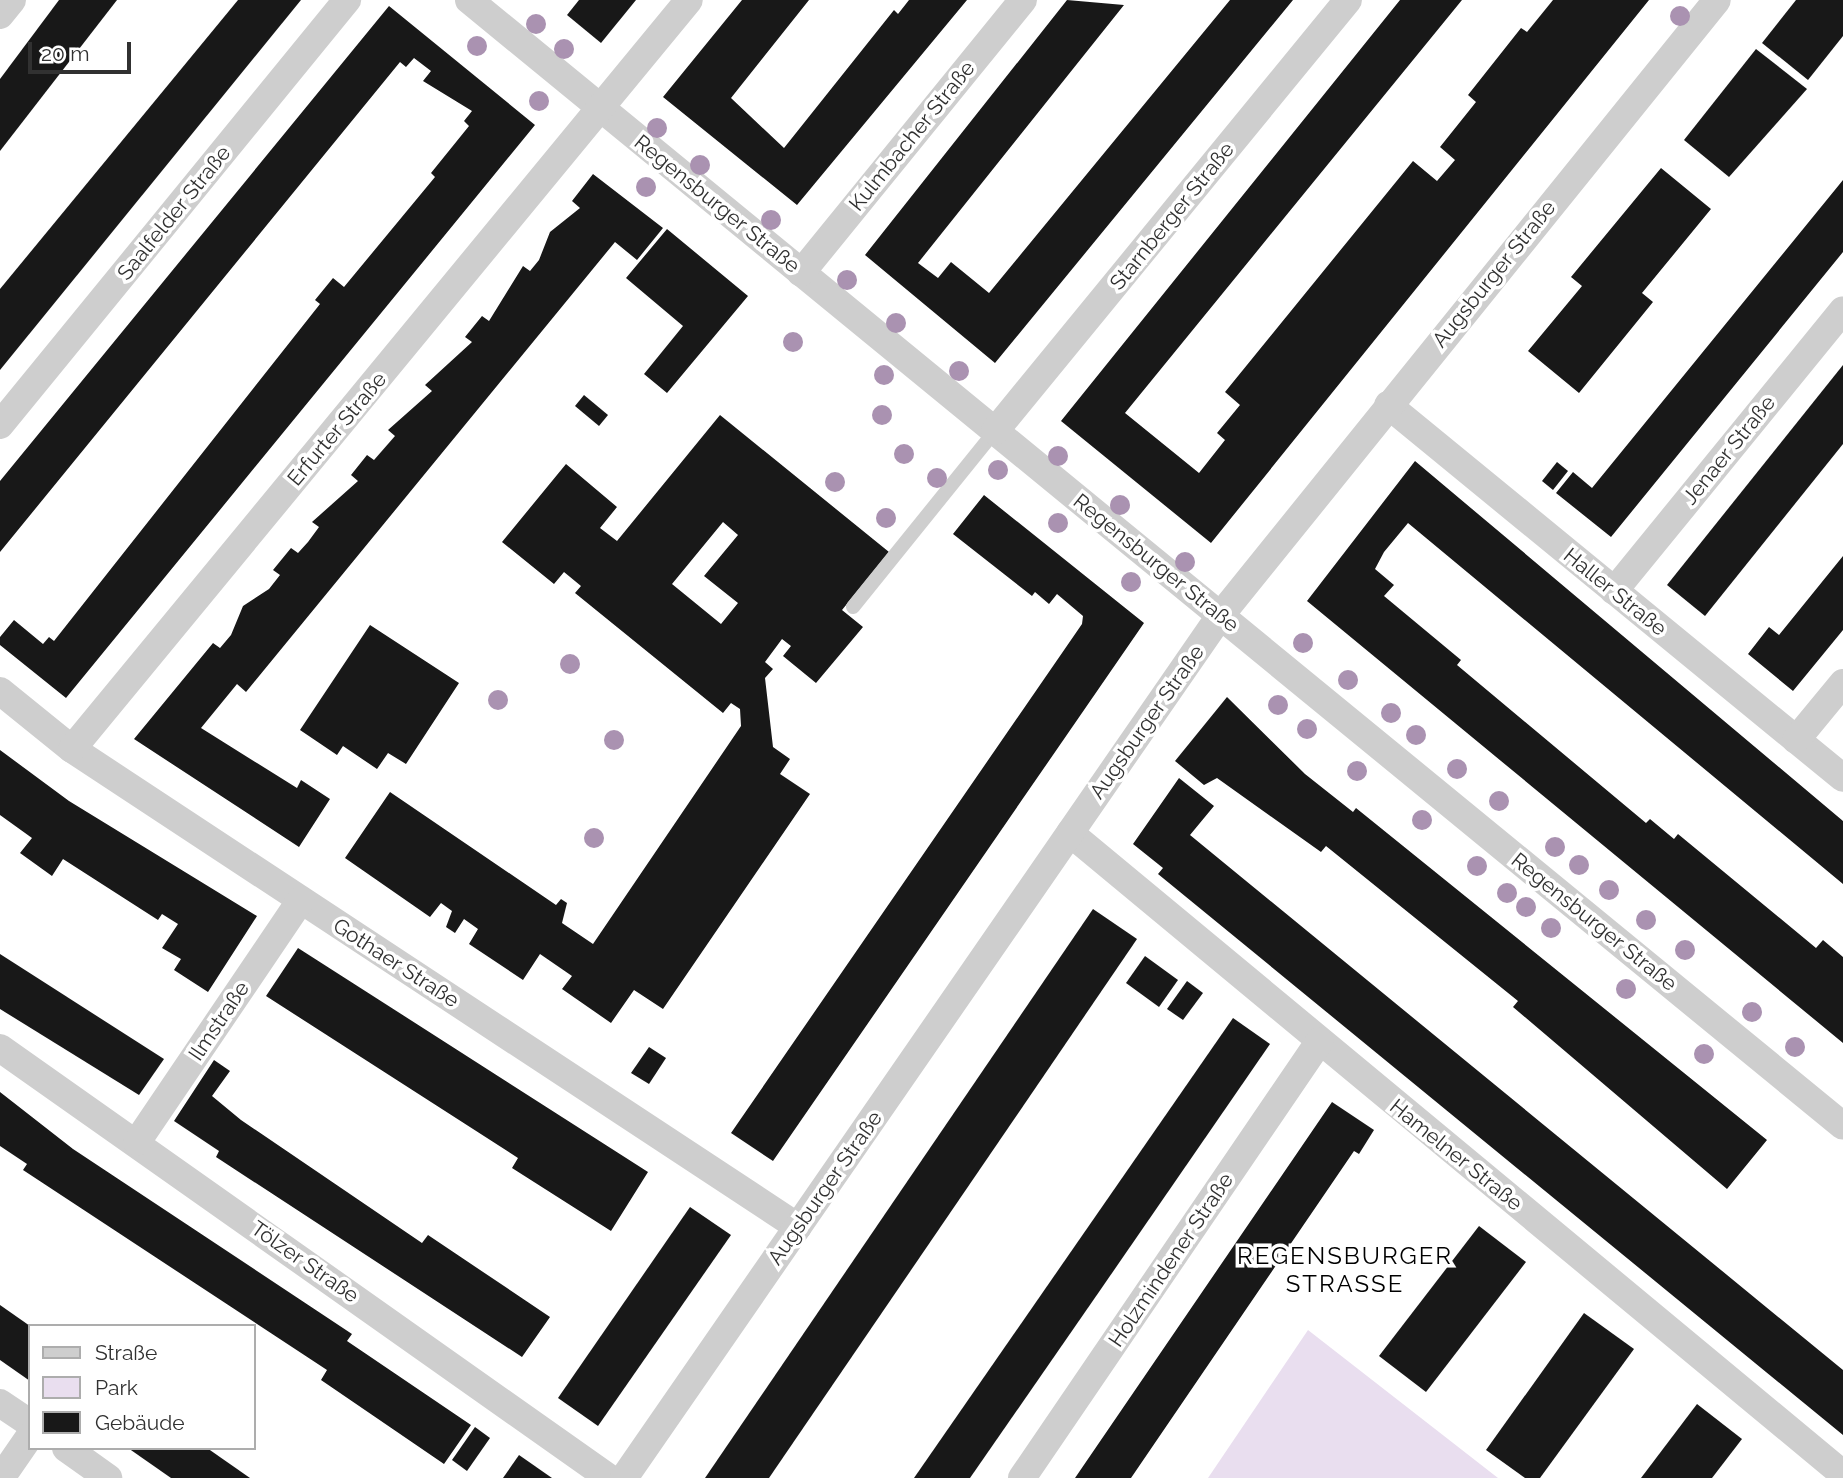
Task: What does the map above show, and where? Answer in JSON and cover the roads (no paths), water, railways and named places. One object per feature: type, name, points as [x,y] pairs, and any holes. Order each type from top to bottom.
[{"type":"street","points":[[0,15],[12,0]]},
{"type":"street","name":"Saalfelder Straße","points":[[0,425],[347,0]]},
{"type":"street","name":"Regensburger Straße","points":[[469,0],[1843,1126]]},
{"type":"street","name":"Erfurter Straße","points":[[72,749],[690,0]]},
{"type":"street","name":"Kulmbacher Straße","points":[[801,273],[1023,0]]},
{"type":"street","name":"Starnberger Straße","points":[[996,431],[1348,0]]},
{"type":"street","name":"Augsburger Straße","points":[[624,1478],[1220,616],[1717,0]]},
{"type":"street","name":"Jenaer Straße","points":[[1614,591],[1843,310]]},
{"type":"street","name":"Haller Straße","points":[[1388,405],[1843,778]]},
{"type":"street","points":[[1796,740],[1843,683]]},
{"type":"street","name":"Gothaer Straße","points":[[0,691],[72,749],[798,1227]]},
{"type":"street","name":"Hamelner Straße","points":[[1070,833],[1843,1474]]},
{"type":"street","name":"Ilmstraße","points":[[137,1142],[301,900]]},
{"type":"street","name":"Holzmindener Straße","points":[[1023,1478],[1319,1042]]},
{"type":"street","name":"Tölzer Straße","points":[[0,1048],[137,1142],[609,1478]]},
{"type":"street","points":[[0,1403],[28,1422]]},
{"type":"street","points":[[1,1478],[28,1439]]},
{"type":"street","points":[[69,1450],[108,1478]]},
{"type":"lane","points":[[853,607],[996,431]]},
{"type":"district","name":"REGENSBURGER STRASSE","points":[[1345,1270]]}]
